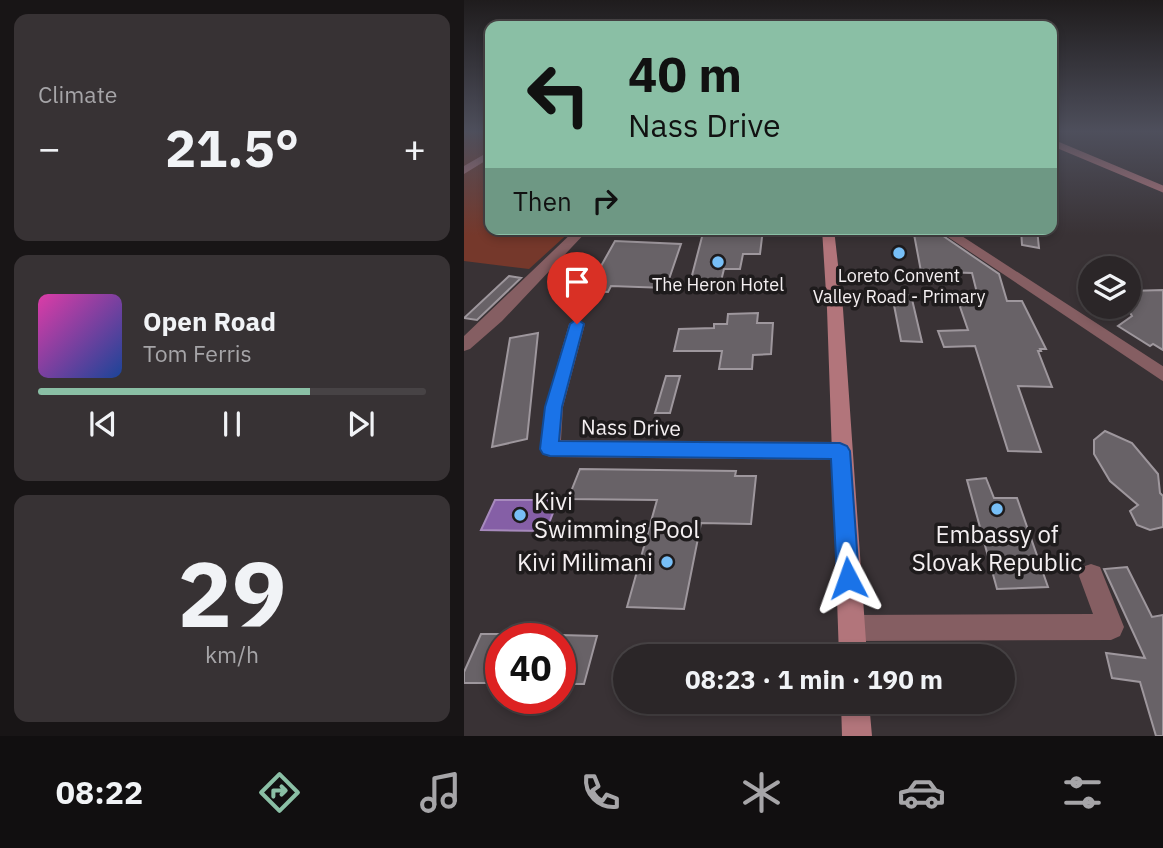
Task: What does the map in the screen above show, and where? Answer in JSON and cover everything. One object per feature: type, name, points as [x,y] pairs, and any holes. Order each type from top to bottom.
[{"type":"street","points":[[1108,166],[1163,190]]},
{"type":"street","points":[[464,345],[496,317],[577,235]]},
{"type":"street","points":[[829,235],[835,309],[852,644]]},
{"type":"street","points":[[951,235],[1163,376]]},
{"type":"street","name":"Nass Drive","points":[[577,324],[554,407],[550,449],[840,451]]},
{"type":"street","points":[[851,628],[1111,627],[1091,576]]},
{"type":"street","points":[[856,714],[857,736]]},
{"type":"shaded area","points":[[464,166],[485,166],[485,235],[566,235],[529,269],[464,261]]},
{"type":"shaded area","name":"Kivi Swimming Pool","points":[[495,500],[558,500],[546,531],[481,530]]},
{"type":"building","name":"The Heron Hotel","points":[[702,235],[762,235],[760,254],[743,254],[740,269],[724,269],[721,281],[690,283]]},
{"type":"building","points":[[914,235],[942,235],[999,274],[1007,301],[1022,301],[1046,349],[1038,351],[1052,387],[1018,386],[1041,452],[1008,451],[975,346],[944,347],[938,331],[968,330],[958,301],[979,301],[972,273],[940,272],[943,283],[923,282]]},
{"type":"building","points":[[1021,235],[1038,235],[1039,248],[1022,245]]},
{"type":"building","points":[[615,241],[681,244],[666,288],[611,286],[608,292],[587,291]]},
{"type":"building","points":[[509,276],[521,278],[477,320],[464,318]]},
{"type":"building","points":[[1163,290],[1163,350],[1153,344],[1150,346],[1118,326],[1128,319],[1141,319],[1141,291]]},
{"type":"building","points":[[892,295],[911,295],[922,342],[901,341]]},
{"type":"building","points":[[758,313],[757,323],[773,323],[771,354],[753,355],[752,369],[719,369],[722,351],[674,351],[679,329],[714,328],[714,324],[727,324],[728,314]]},
{"type":"building","points":[[538,333],[527,439],[492,447],[510,338]]},
{"type":"building","points":[[666,376],[680,376],[670,413],[655,413]]},
{"type":"building","points":[[1105,431],[1132,443],[1158,474],[1160,493],[1163,496],[1163,527],[1150,530],[1137,525],[1130,511],[1138,505],[1110,481],[1094,454],[1094,440]]},
{"type":"building","points":[[580,469],[736,471],[735,476],[756,476],[751,524],[701,523],[684,609],[627,607],[657,500],[568,499]]},
{"type":"building","points":[[986,478],[994,498],[1017,498],[1048,587],[997,589],[967,480]]},
{"type":"building","points":[[1127,567],[1152,617],[1163,615],[1163,736],[1156,736],[1140,682],[1112,678],[1106,653],[1145,658],[1104,569]]},
{"type":"building","points":[[481,634],[485,634],[485,683],[464,683],[464,672]]},
{"type":"building","points":[[576,635],[597,636],[584,684],[576,684]]},
{"type":"place","name":"Loreto Convent Valley Road - Primary","points":[[899,253]]},
{"type":"place","name":"The Heron Hotel","points":[[718,262]]},
{"type":"place","name":"Embassy of Slovak Republic","points":[[997,509]]},
{"type":"place","name":"Kivi Swimming Pool","points":[[520,515]]},
{"type":"place","name":"Kivi Milimani","points":[[667,562]]},
{"type":"route","points":[[577,324],[554,407],[550,449],[840,451],[848,578]]}]
